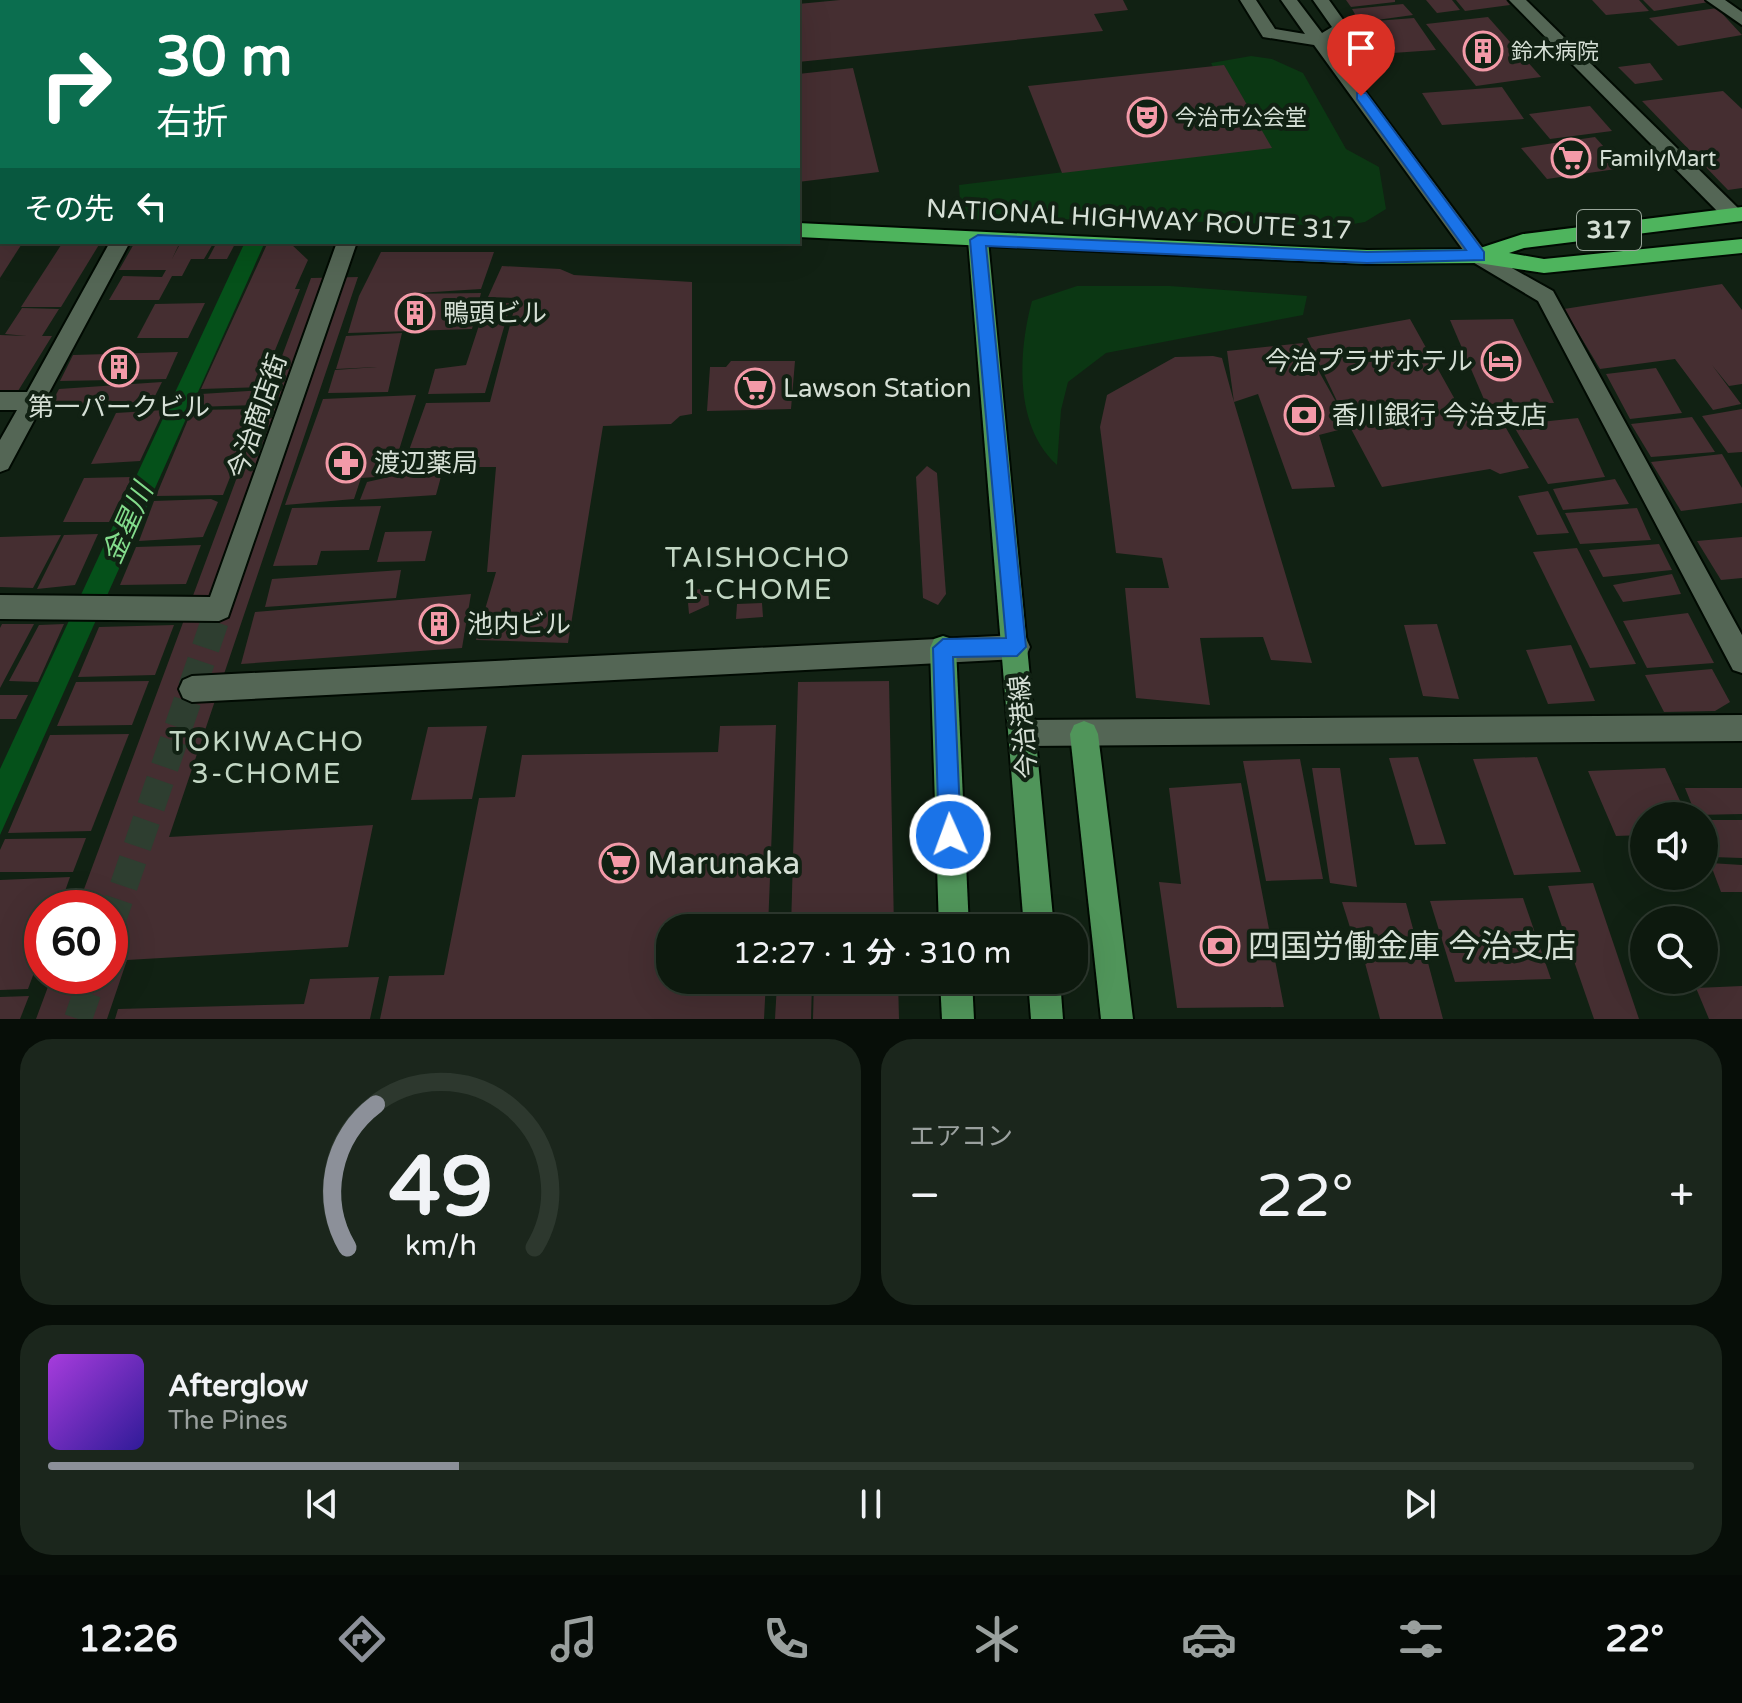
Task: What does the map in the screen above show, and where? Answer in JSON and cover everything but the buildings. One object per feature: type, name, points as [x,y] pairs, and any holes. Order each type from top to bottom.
[{"type":"highway","name":"NATIONAL HIGHWAY ROUTE 317","points":[[1478,256],[1523,241],[1738,214]]},
{"type":"highway","name":"NATIONAL HIGHWAY ROUTE 317","points":[[800,230],[1367,257],[1478,256],[1544,266],[1742,246]]},
{"type":"main road","name":"今治港線","points":[[978,240],[1017,647],[1038,914]]},
{"type":"main road","points":[[943,648],[953,914]]},
{"type":"main road","points":[[1084,734],[1117,1019]]},
{"type":"main road","points":[[957,994],[958,1019]]},
{"type":"main road","points":[[1045,994],[1047,1019]]},
{"type":"street","points":[[1248,0],[1269,33],[1320,41],[1341,28],[1321,0]]},
{"type":"street","points":[[1289,0],[1478,256],[1546,296],[1742,661]]},
{"type":"street","points":[[1517,0],[1738,214]]},
{"type":"street","points":[[1714,0],[1742,20]]},
{"type":"street","points":[[0,462],[119,244]]},
{"type":"street","name":"今治商店街","points":[[0,607],[219,609],[346,244]]},
{"type":"street","points":[[0,401],[35,401]]},
{"type":"street","points":[[192,689],[943,648],[1017,647]]},
{"type":"street","points":[[1024,733],[1742,728]]},
{"type":"shaded area","points":[[1251,56],[1272,59],[1303,73],[1346,149],[1379,167],[1386,209],[1365,222],[1341,226],[1108,219],[981,220],[961,216],[959,185],[1256,148],[1211,63]]},
{"type":"shaded area","points":[[1077,286],[1170,286],[1307,296],[1303,315],[1106,353],[1068,382],[1061,410],[1057,465],[1033,431],[1027,410],[1023,388],[1024,343],[1032,301]]},
{"type":"water","name":"金星川","points":[[244,244],[264,244],[0,835],[0,769]]},
{"type":"tunnel","points":[[122,890],[219,609]]},
{"type":"tunnel","points":[[78,1019],[87,994]]},
{"type":"place","name":"鈴木病院","points":[[1483,51]]},
{"type":"place","name":"今治市公会堂","points":[[1147,117]]},
{"type":"place","name":"FamilyMart","points":[[1571,158]]},
{"type":"place","name":"鴨頭ビル","points":[[415,313]]},
{"type":"place","name":"今治プラザホテル","points":[[1501,361]]},
{"type":"place","name":"第一パークビル","points":[[119,367]]},
{"type":"place","name":"Lawson Station","points":[[755,388]]},
{"type":"place","name":"香川銀行 今治支店","points":[[1304,415]]},
{"type":"place","name":"渡辺薬局","points":[[346,463]]},
{"type":"place","name":"池内ビル","points":[[439,624]]},
{"type":"place","name":"Marunaka","points":[[619,863]]},
{"type":"place","name":"四国労働金庫 今治支店","points":[[1220,946]]},
{"type":"district","name":"TAISHOCHO 1-CHOME","points":[[758,573]]},
{"type":"district","name":"TOKIWACHO 3-CHOME","points":[[267,757]]},
{"type":"route","points":[[950,835],[943,648],[1017,647],[978,240],[1367,257],[1478,256],[1361,96]]}]
